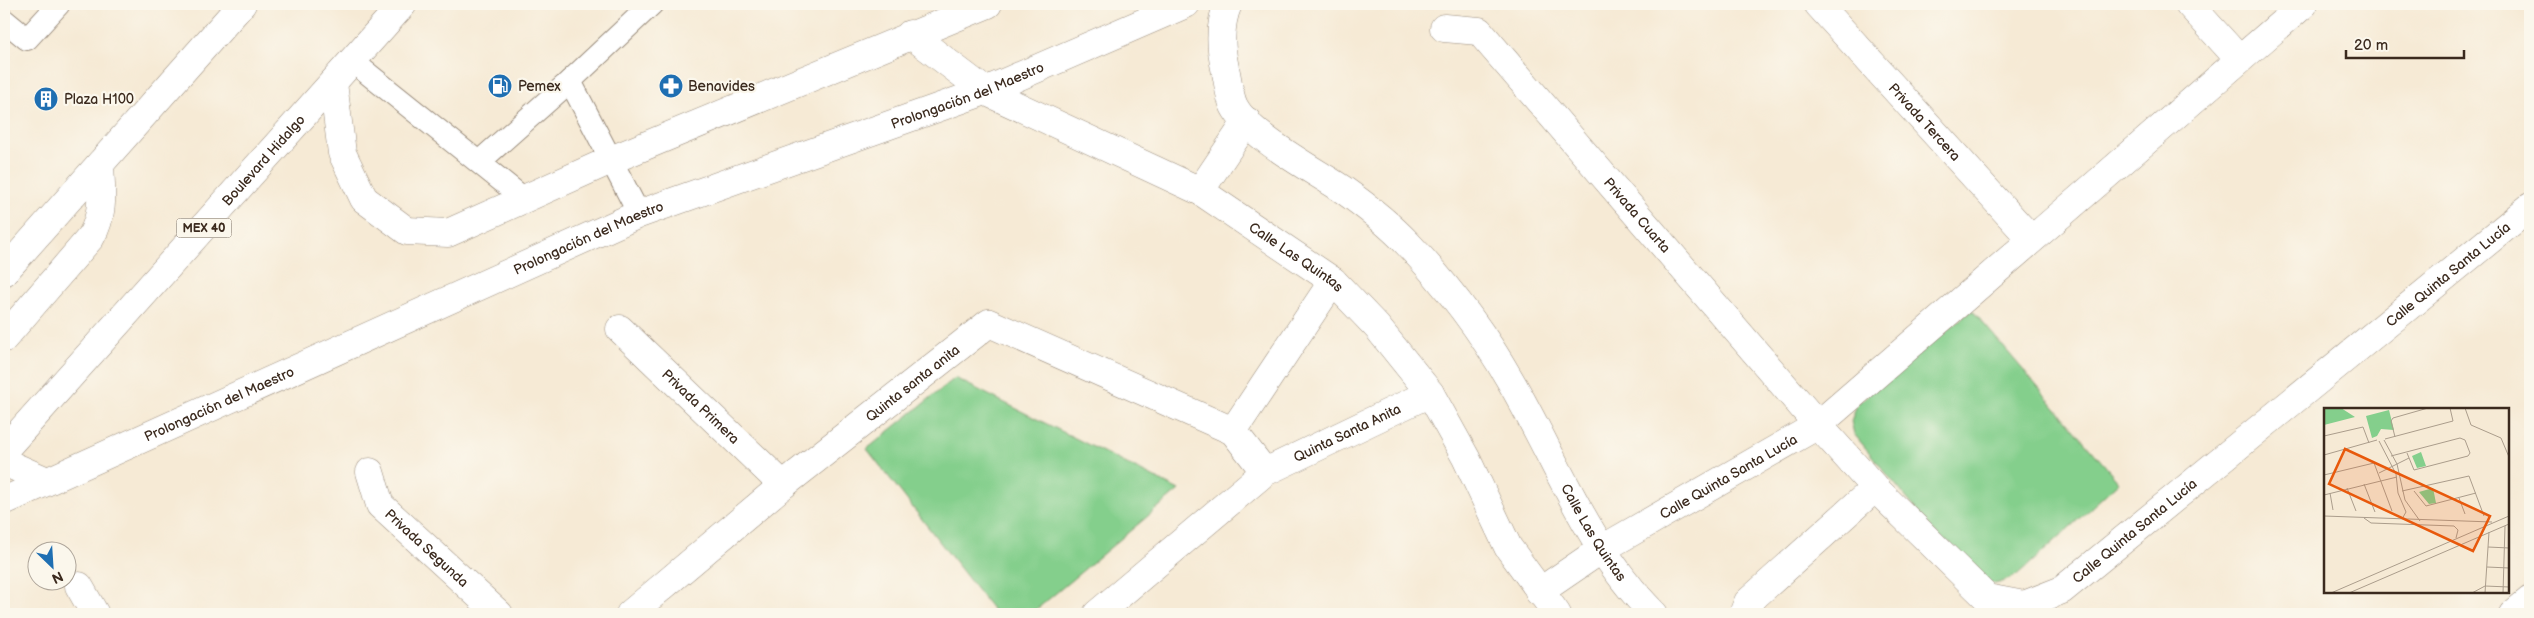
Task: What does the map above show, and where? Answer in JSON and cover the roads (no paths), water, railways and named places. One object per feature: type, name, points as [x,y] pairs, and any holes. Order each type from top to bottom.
[{"type":"street","points":[[4,272],[242,4]]},
{"type":"street","name":"Boulevard Hidalgo","points":[[4,450],[403,4]]},
{"type":"street","points":[[334,83],[342,153],[364,199],[407,231],[448,233],[611,160],[910,34],[988,4]]},
{"type":"street","name":"Prolongación del Maestro","points":[[4,501],[639,214],[984,91],[1186,4]]},
{"type":"street","name":"Calle Las Quintas","points":[[1228,4],[1223,16],[1221,48],[1234,106],[1247,121],[1276,147],[1345,191],[1407,243],[1478,327],[1511,380],[1563,482],[1602,549],[1635,595],[1654,614]]},
{"type":"street","name":"Privada Tercera","points":[[1818,4],[2031,239]]},
{"type":"street","points":[[2189,4],[2239,59]]},
{"type":"street","name":"Calle Quinta Santa Lucía","points":[[1538,592],[1602,549],[1818,425],[2304,4]]},
{"type":"street","name":"Privada Cuarta","points":[[1444,28],[1479,31],[1818,425],[1876,488]]},
{"type":"street","name":"Calle Las Quintas","points":[[910,34],[984,91],[1200,191],[1333,281],[1377,327],[1430,393],[1466,458],[1508,547],[1538,592],[1556,614]]},
{"type":"street","points":[[1200,191],[1247,121]]},
{"type":"street","points":[[4,338],[91,237],[99,223],[101,213],[100,164]]},
{"type":"street","name":"Calle Quinta Santa Lucía","points":[[1876,488],[1987,598],[2024,605],[2062,590],[2530,207]]},
{"type":"street","points":[[1097,614],[1265,472],[1234,431],[1333,281]]},
{"type":"street","name":"Quinta santa anita","points":[[630,614],[783,485],[989,323],[1234,431]]},
{"type":"street","name":"Privada Primera","points":[[620,329],[783,485]]},
{"type":"street","name":"Quinta Santa Anita","points":[[1265,472],[1430,393]]},
{"type":"street","points":[[4,462],[47,481]]},
{"type":"street","name":"Privada Segunda","points":[[370,472],[380,505],[498,614]]},
{"type":"street","points":[[1743,614],[1748,602],[1876,488]]},
{"type":"street","points":[[80,586],[95,614]]},
{"type":"street","points":[[2513,614],[2530,600]]},
{"type":"lane","points":[[4,20],[27,39],[59,4]]},
{"type":"lane","points":[[479,162],[570,81],[652,4]]},
{"type":"lane","points":[[352,61],[523,198]]},
{"type":"lane","points":[[570,81],[639,214]]},
{"type":"place","name":"Pemex","points":[[500,86]]},
{"type":"place","name":"Benavides","points":[[671,86]]},
{"type":"place","name":"Plaza H100","points":[[46,99]]}]
